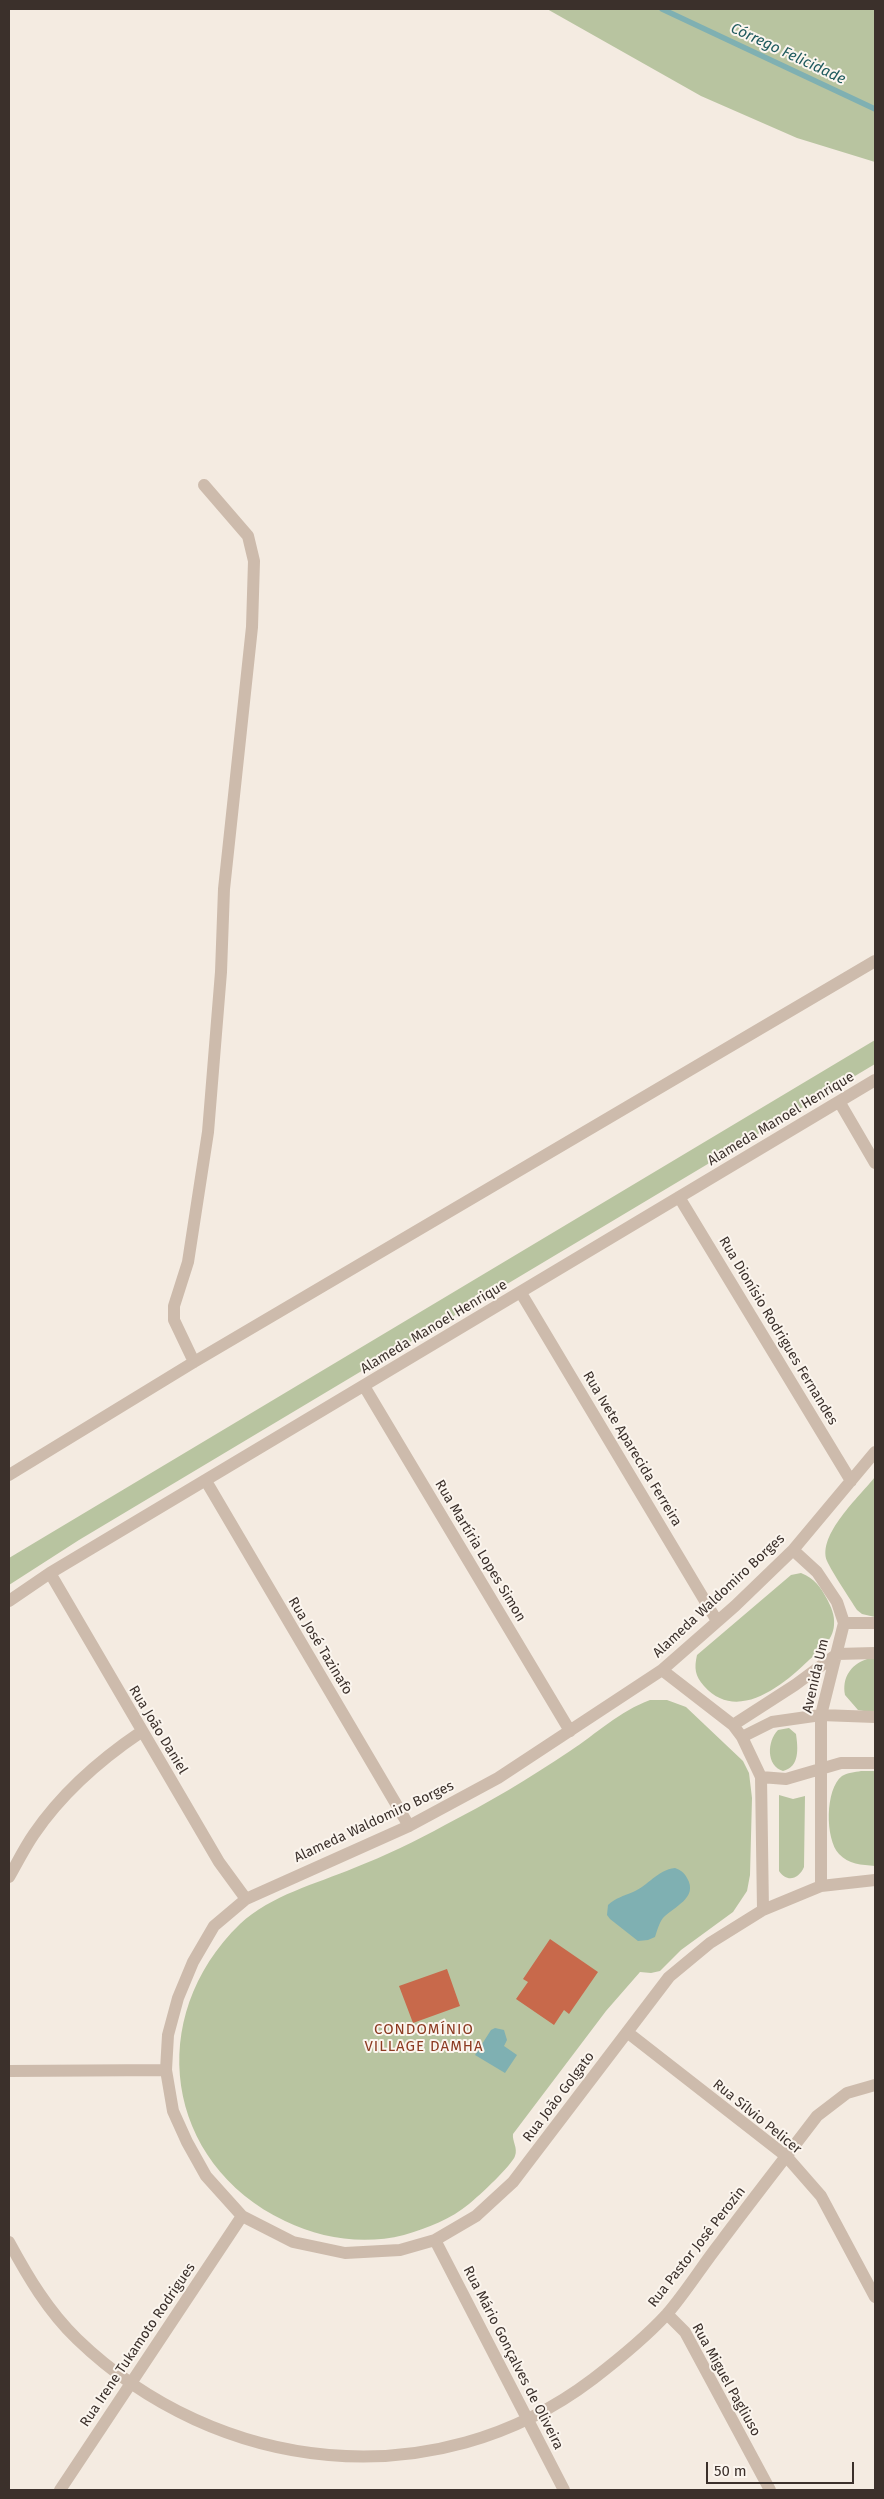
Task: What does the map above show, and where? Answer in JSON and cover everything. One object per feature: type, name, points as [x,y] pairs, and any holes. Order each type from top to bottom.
[{"type":"street","points":[[194,1362],[174,1320],[174,1306],[188,1262],[208,1132],[221,972],[224,889],[252,627],[254,560],[248,536],[204,485]]},
{"type":"street","points":[[9,1476],[194,1362],[875,961]]},
{"type":"street","name":"Alameda Manoel Henrique","points":[[9,1601],[50,1573],[679,1197],[840,1103],[875,1080]]},
{"type":"street","points":[[840,1103],[875,1163]]},
{"type":"street","name":"Rua Dionísio Rodrigues Fernandes","points":[[679,1197],[851,1481]]},
{"type":"street","name":"Rua Ivete Aparecida Ferreira","points":[[521,1293],[717,1621]]},
{"type":"street","name":"Rua Martíria Lopes Simon","points":[[364,1386],[570,1731]]},
{"type":"street","name":"Alameda Waldomiro Borges","points":[[242,2216],[206,2176],[187,2142],[174,2111],[166,2070],[168,2035],[178,1998],[193,1962],[214,1926],[246,1898],[409,1826],[498,1778],[662,1670],[793,1550],[875,1452]]},
{"type":"street","name":"Rua José Tazinafo","points":[[206,1481],[409,1826]]},
{"type":"street","points":[[793,1550],[817,1572],[837,1602],[844,1623],[875,1623]]},
{"type":"street","name":"Rua João Daniel","points":[[50,1573],[141,1732],[219,1862],[246,1898]]},
{"type":"street","name":"Avenida Um","points":[[821,1886],[819,1770],[821,1715],[844,1623]]},
{"type":"street","points":[[733,1725],[795,1685],[837,1654],[875,1653]]},
{"type":"street","points":[[662,1670],[733,1725],[742,1737],[761,1777],[763,1910]]},
{"type":"street","points":[[742,1737],[772,1722],[821,1715],[875,1717]]},
{"type":"street","points":[[9,1877],[34,1833],[72,1788],[108,1754],[141,1732]]},
{"type":"street","points":[[761,1777],[786,1779],[841,1763],[875,1763]]},
{"type":"street","name":"Rua João Golgato","points":[[242,2216],[293,2242],[345,2253],[400,2250],[435,2240],[476,2216],[513,2182],[669,1977],[710,1943],[763,1910],[821,1886],[875,1880]]},
{"type":"street","name":"Rua Sílvio Pelicer","points":[[627,2032],[786,2156],[821,2196],[875,2297]]},
{"type":"street","points":[[9,2071],[166,2070]]},
{"type":"street","name":"Rua Pastor José Perozin","points":[[9,2242],[42,2298],[76,2338],[130,2384],[180,2414],[227,2434],[282,2450],[345,2459],[412,2454],[470,2442],[528,2419],[590,2381],[632,2347],[667,2314],[817,2116],[847,2093],[875,2084]]},
{"type":"street","name":"Rua Irene Tukamoto Rodrigues","points":[[60,2490],[242,2216]]},
{"type":"street","name":"Rua Mário Gonçalves de Oliveira","points":[[435,2240],[564,2490]]},
{"type":"street","name":"Rua Miguel Pagliuso","points":[[667,2314],[685,2332],[770,2490]]},
{"type":"green space","points":[[547,9],[875,9],[875,162],[797,138],[701,96]]},
{"type":"green space","points":[[875,1040],[875,1064],[79,1540],[9,1585],[9,1558]]},
{"type":"green space","points":[[875,1477],[875,1617],[862,1614],[857,1610],[829,1566],[826,1551],[828,1540],[834,1528]]},
{"type":"green space","points":[[801,1573],[817,1583],[831,1608],[834,1625],[828,1641],[785,1681],[759,1697],[745,1701],[731,1701],[717,1697],[704,1686],[697,1675],[697,1655],[791,1575]]},
{"type":"green space","points":[[867,1659],[875,1659],[875,1713],[858,1710],[845,1695],[844,1689],[846,1678],[852,1669]]},
{"type":"green space","points":[[650,1700],[667,1700],[686,1707],[743,1761],[749,1773],[752,1798],[750,1875],[747,1891],[733,1912],[681,1950],[660,1971],[651,1973],[640,1972],[606,2011],[513,2134],[516,2150],[513,2160],[469,2204],[447,2219],[404,2235],[374,2240],[359,2240],[328,2236],[299,2227],[285,2221],[244,2195],[213,2163],[192,2126],[181,2086],[180,2044],[190,2001],[209,1961],[240,1924],[266,1905],[294,1891],[389,1853],[461,1817],[540,1771],[628,1710]]},
{"type":"green space","points":[[789,1728],[796,1734],[797,1756],[792,1766],[783,1771],[777,1768],[771,1759],[770,1746],[778,1730]]},
{"type":"green space","points":[[861,1771],[875,1771],[875,1866],[847,1860],[839,1854],[834,1847],[829,1826],[830,1802],[836,1782],[844,1775]]},
{"type":"green space","points":[[779,1795],[793,1799],[805,1796],[804,1867],[793,1878],[782,1875],[779,1871]]},
{"type":"water","points":[[675,1868],[682,1871],[686,1876],[690,1885],[690,1891],[683,1901],[663,1918],[655,1937],[638,1941],[607,1915],[608,1905],[638,1889],[663,1872]]},
{"type":"water","points":[[495,2028],[504,2030],[507,2040],[504,2046],[517,2055],[505,2073],[475,2055],[491,2030]]},
{"type":"building","points":[[550,1939],[598,1972],[569,2014],[564,2010],[554,2025],[516,1999],[528,1982],[523,1979]]},
{"type":"building","points":[[447,1969],[460,2006],[413,2023],[399,1986]]},
{"type":"waterway","name":"Córrego Felicidade","points":[[662,9],[875,109]]},
{"type":"district","name":"CONDOMÍNIO VILLAGE DAMHA","points":[[424,2038]]}]
